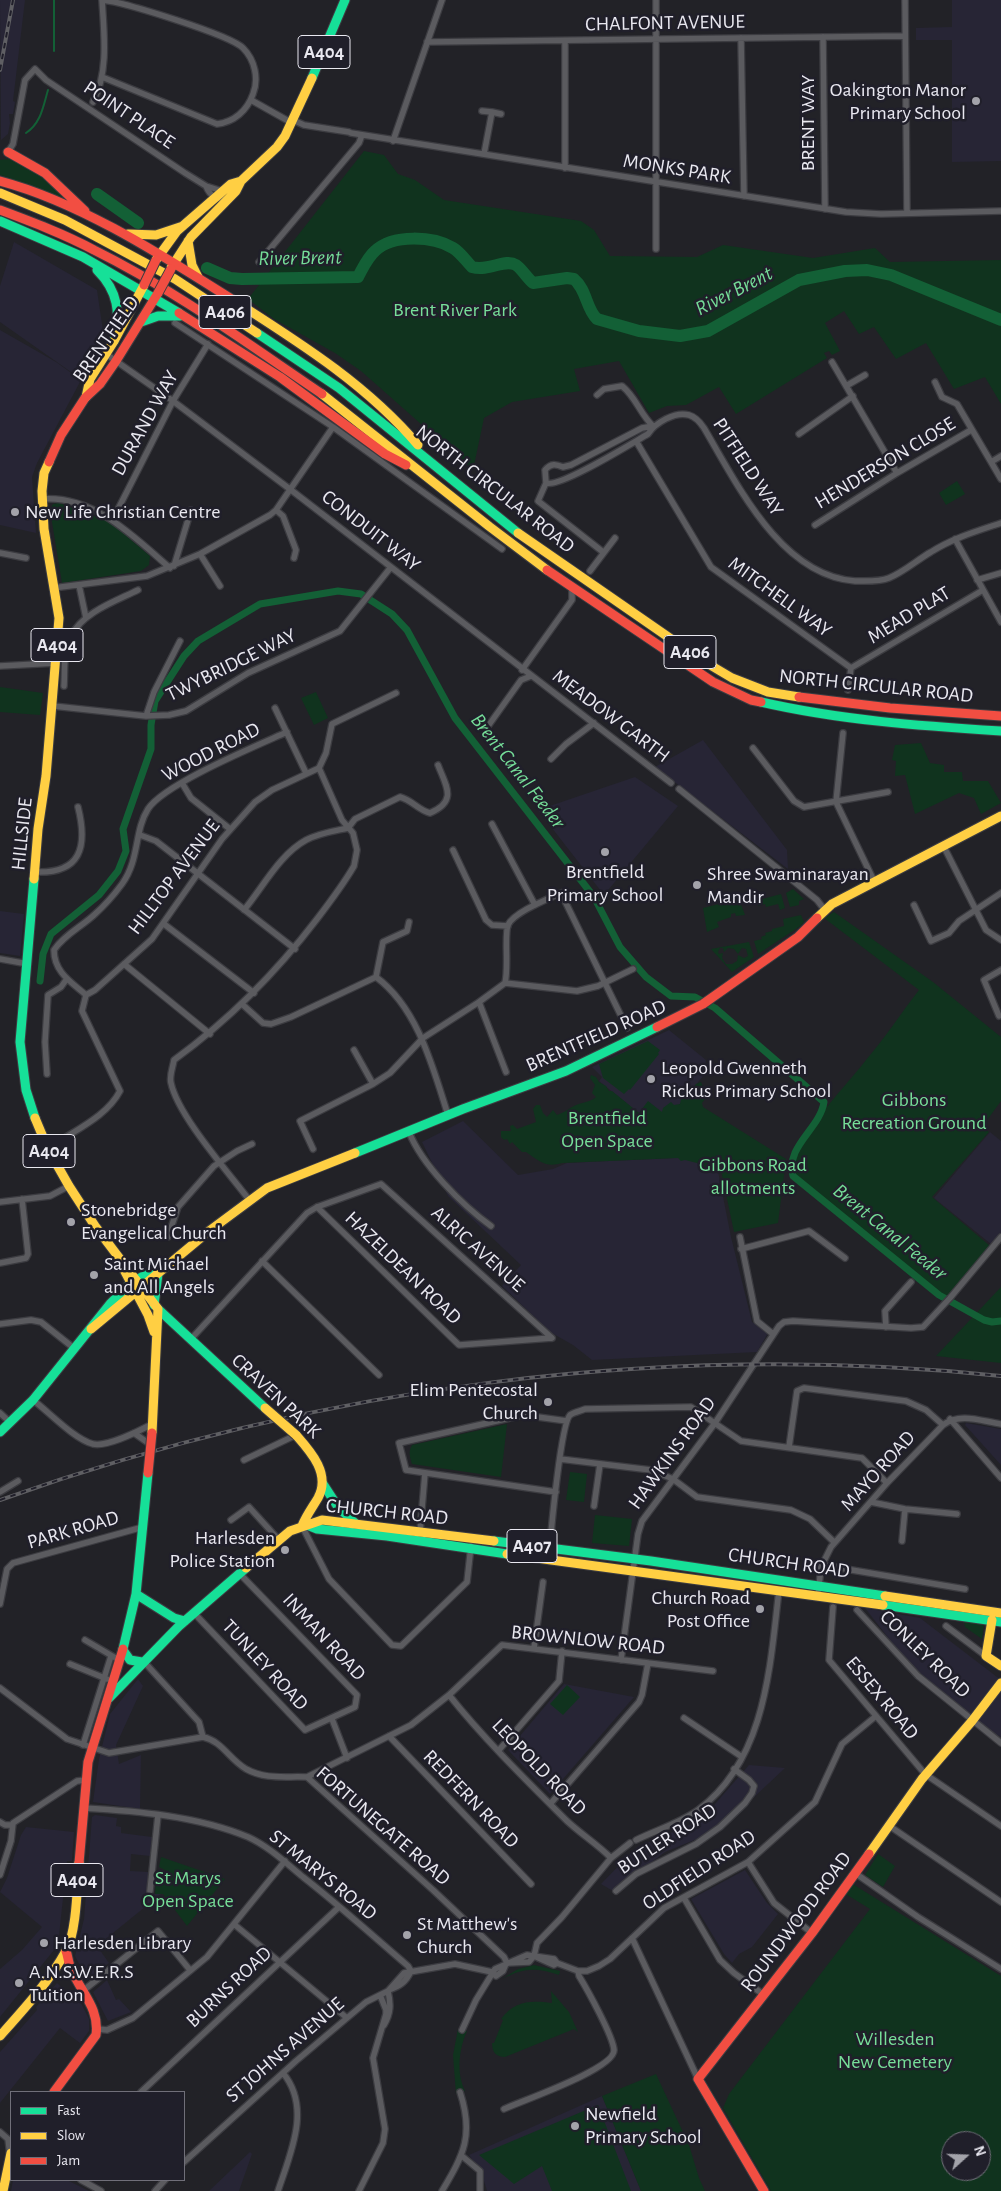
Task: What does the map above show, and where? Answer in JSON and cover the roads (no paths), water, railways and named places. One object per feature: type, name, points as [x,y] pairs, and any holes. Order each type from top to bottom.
[{"type":"main road","name":"A404","points":[[156,296],[188,241],[236,191],[241,181],[277,147],[293,121],[345,0]]},
{"type":"main road","points":[[4,151],[45,173],[99,222]]},
{"type":"main road","points":[[0,181],[40,194],[99,222],[121,233],[172,266],[199,278],[308,350],[356,386],[399,422],[431,462]]},
{"type":"main road","name":"A404","points":[[142,288],[158,257],[183,226],[231,184],[241,181]]},
{"type":"main road","name":"NORTH CIRCULAR ROAD","points":[[0,193],[73,224],[176,279],[338,388],[529,542],[700,659],[732,678],[768,692],[802,698],[890,708],[1001,716]]},
{"type":"main road","name":"NORTH CIRCULAR ROAD","points":[[0,210],[43,226],[95,250],[168,291],[330,399],[490,527],[570,586],[713,682],[751,700],[773,706],[936,727],[1001,731]]},
{"type":"main road","points":[[0,221],[83,258],[156,296],[186,318],[280,377],[386,454],[423,473]]},
{"type":"main road","points":[[121,233],[156,235],[183,226]]},
{"type":"main road","points":[[188,241],[192,265],[199,278]]},
{"type":"main road","points":[[83,258],[102,274],[116,297],[119,325],[114,341]]},
{"type":"main road","name":"BRENTFIELD","points":[[85,398],[90,379],[114,341],[142,288]]},
{"type":"main road","name":"BRENTFIELD","points":[[45,538],[42,499],[44,473],[48,462],[61,435],[85,398],[100,384],[156,296]]},
{"type":"main road","points":[[141,322],[168,315],[186,318]]},
{"type":"main road","name":"HILLSIDE","points":[[45,538],[59,618],[53,706],[46,776],[38,829],[20,1042],[21,1061],[31,1106],[48,1149],[69,1186],[137,1286]]},
{"type":"main road","name":"BRENTFIELD ROAD","points":[[137,1286],[158,1274],[209,1231],[267,1188],[448,1115],[566,1071],[670,1022],[705,1003],[798,937],[810,927],[824,909],[1001,816]]},
{"type":"main road","name":"BRENTFIELD ROAD","points":[[137,1286],[186,1251]]},
{"type":"main road","points":[[156,1307],[158,1274]]},
{"type":"main road","name":"A404","points":[[137,1286],[149,1315],[156,1340]]},
{"type":"main road","points":[[0,1432],[33,1400],[91,1329],[137,1286]]},
{"type":"main road","name":"CRAVEN PARK","points":[[137,1286],[156,1307],[296,1435],[315,1458],[323,1484],[338,1507],[355,1523]]},
{"type":"main road","name":"A404","points":[[98,2029],[96,2017],[84,1990],[69,1966],[66,1951],[72,1926],[88,1746],[109,1698],[108,1680],[115,1658],[123,1650],[136,1594],[151,1445],[156,1307]]},
{"type":"main road","points":[[304,1526],[304,1517],[321,1493],[323,1484]]},
{"type":"main road","name":"CHURCH ROAD","points":[[304,1526],[322,1520],[355,1523],[420,1532],[634,1572],[997,1617]]},
{"type":"main road","name":"CHURCH ROAD","points":[[304,1526],[636,1559],[819,1585],[997,1617]]},
{"type":"main road","name":"A407","points":[[176,1630],[290,1531],[304,1526]]},
{"type":"main road","points":[[136,1594],[174,1618],[186,1621]]},
{"type":"main road","points":[[134,1608],[149,1602]]},
{"type":"main road","points":[[997,1617],[986,1656],[1001,1666]]},
{"type":"main road","points":[[174,1618],[176,1630]]},
{"type":"main road","name":"A404","points":[[109,1698],[118,1691],[142,1662],[176,1630]]},
{"type":"main road","points":[[123,1650],[127,1658],[135,1662],[142,1662]]},
{"type":"main road","name":"ROUNDWOOD ROAD","points":[[698,2079],[812,1933],[926,1774],[972,1721],[1001,1683]]},
{"type":"main road","name":"A404","points":[[0,2036],[58,1966],[63,1953],[66,1951]]},
{"type":"main road","points":[[58,1966],[69,1966]]},
{"type":"main road","points":[[55,2091],[96,2035],[98,2029]]},
{"type":"main road","points":[[698,2079],[764,2191]]},
{"type":"main road","points":[[3,2191],[10,2159]]},
{"type":"street","points":[[93,102],[100,87],[102,77],[104,43],[102,0],[123,3],[235,42],[247,52],[256,73],[255,88],[246,108],[232,121],[217,124],[102,77]]},
{"type":"street","points":[[393,140],[442,0]]},
{"type":"street","points":[[656,0],[656,249]]},
{"type":"street","points":[[905,0],[907,213]]},
{"type":"street","name":"CHALFONT AVENUE","points":[[427,42],[904,36]]},
{"type":"street","name":"BRENT WAY","points":[[823,37],[825,209]]},
{"type":"street","points":[[741,38],[744,196]]},
{"type":"street","points":[[565,41],[565,168]]},
{"type":"street","name":"POINT PLACE","points":[[4,151],[13,144],[25,80],[35,69],[46,80],[206,186],[222,191]]},
{"type":"street","name":"MONKS PARK","points":[[251,100],[304,125],[825,209],[864,214],[1001,211]]},
{"type":"street","points":[[482,111],[501,114]]},
{"type":"street","points":[[484,154],[492,112]]},
{"type":"street","points":[[259,262],[354,150],[362,135]]},
{"type":"street","name":"POINT PLACE","points":[[206,186],[208,193],[215,198]]},
{"type":"street","points":[[215,198],[228,200]]},
{"type":"street","points":[[175,323],[333,427],[502,549]]},
{"type":"street","name":"DURAND WAY","points":[[113,519],[173,401],[208,344]]},
{"type":"street","name":"CONDUIT WAY","points":[[106,354],[173,401],[391,567],[522,670]]},
{"type":"street","points":[[832,362],[897,472]]},
{"type":"street","points":[[846,386],[865,375]]},
{"type":"street","points":[[935,382],[942,397],[957,404],[1001,479]]},
{"type":"street","points":[[598,395],[604,389],[622,386],[631,393],[645,418],[652,426],[642,428],[571,465],[563,467],[558,465],[549,466],[545,470],[546,482],[538,501],[604,552]]},
{"type":"street","points":[[799,434],[853,396]]},
{"type":"street","name":"PITFIELD WAY","points":[[546,482],[557,483],[648,434],[652,426],[671,417],[687,414],[696,418],[704,428],[742,492],[780,543],[798,559],[843,580],[866,582],[889,578],[955,539],[1001,523]]},
{"type":"street","points":[[53,588],[147,576],[200,554],[276,510],[333,427]]},
{"type":"street","name":"HENDERSON CLOSE","points":[[815,524],[897,472],[971,430]]},
{"type":"street","name":"MITCHELL WAY","points":[[636,441],[711,567],[851,668]]},
{"type":"street","points":[[991,462],[1001,456]]},
{"type":"street","points":[[42,499],[68,501],[113,519],[172,567]]},
{"type":"street","points":[[172,567],[191,510]]},
{"type":"street","points":[[276,510],[283,516],[296,550],[294,558]]},
{"type":"street","points":[[590,571],[615,538]]},
{"type":"street","points":[[955,539],[1001,622]]},
{"type":"street","points":[[0,553],[26,558]]},
{"type":"street","points":[[200,554],[220,586]]},
{"type":"street","name":"TWYBRIDGE WAY","points":[[53,706],[147,716],[169,715],[186,710],[248,673],[340,631],[366,601],[391,567]]},
{"type":"street","points":[[977,580],[1001,573]]},
{"type":"street","points":[[79,585],[86,618]]},
{"type":"street","points":[[522,670],[572,600],[574,595],[570,586]]},
{"type":"street","points":[[64,686],[67,648],[71,635],[86,618],[138,590]]},
{"type":"street","name":"MEAD PLAT","points":[[851,668],[983,590]]},
{"type":"street","points":[[147,716],[154,692],[180,641]]},
{"type":"street","points":[[0,666],[56,663]]},
{"type":"street","points":[[848,690],[851,668]]},
{"type":"street","name":"MEADOW GARTH","points":[[522,670],[671,782]]},
{"type":"street","name":"MEADOW GARTH","points":[[486,729],[521,680],[531,676]]},
{"type":"street","points":[[250,1201],[185,1112],[170,1081],[174,1060],[210,1034],[254,993],[295,949],[354,866],[357,850],[353,833],[342,820],[319,768],[326,753],[332,724],[396,693]]},
{"type":"street","name":"WOOD ROAD","points":[[276,708],[306,773]]},
{"type":"street","points":[[551,759],[566,744],[594,723]]},
{"type":"street","name":"WOOD ROAD","points":[[86,995],[66,980],[57,965],[54,950],[59,943],[99,910],[123,883],[136,855],[140,834],[148,810],[156,800],[182,783],[286,732]]},
{"type":"street","points":[[843,733],[836,802],[874,882]]},
{"type":"street","points":[[754,748],[794,801],[804,807],[888,792]]},
{"type":"street","points":[[244,910],[287,855],[306,840],[318,835],[348,828],[356,819],[400,797],[406,799],[420,811],[430,813],[441,807],[448,796],[448,788],[438,765]]},
{"type":"street","name":"HILLTOP AVENUE","points":[[86,995],[91,994],[152,939],[230,829],[263,796],[319,768]]},
{"type":"street","points":[[182,783],[191,798],[230,829]]},
{"type":"street","name":"MEADOW GARTH","points":[[679,789],[817,900],[824,909]]},
{"type":"street","points":[[35,872],[58,872],[74,860],[82,846],[83,833],[78,807]]},
{"type":"street","points":[[492,824],[535,905]]},
{"type":"street","points":[[140,834],[156,841],[295,949]]},
{"type":"street","points":[[944,847],[986,930],[1001,940]]},
{"type":"street","points":[[453,850],[486,920],[492,925],[508,926]]},
{"type":"street","points":[[313,1149],[300,1121],[373,1084],[390,1072],[421,1040],[505,983],[508,973],[508,926],[514,918],[535,905],[561,893],[627,1028]]},
{"type":"street","points":[[914,905],[931,941],[949,933],[956,924],[1001,893]]},
{"type":"street","points":[[376,978],[383,942],[407,931],[409,922]]},
{"type":"street","points":[[164,924],[254,993]]},
{"type":"street","points":[[0,959],[28,964]]},
{"type":"street","points":[[124,964],[210,1034]]},
{"type":"street","points":[[505,983],[577,991],[605,982],[633,969]]},
{"type":"street","points":[[999,1016],[984,980],[1001,970]]},
{"type":"street","points":[[242,1004],[263,1024],[271,1024],[291,1017],[376,978]]},
{"type":"street","points":[[376,978],[384,983],[410,1016],[421,1040],[448,1115]]},
{"type":"street","points":[[47,1074],[45,1042],[48,995],[61,987],[66,980]]},
{"type":"street","points":[[48,1149],[96,1117],[115,1100],[120,1091],[82,1011],[86,995]]},
{"type":"street","points":[[479,1002],[506,1072]]},
{"type":"street","points":[[354,1050],[373,1084]]},
{"type":"street","points":[[409,1132],[415,1148],[428,1166],[475,1214],[491,1226]]},
{"type":"street","points":[[168,1237],[178,1207],[214,1166],[252,1144]]},
{"type":"street","name":"ALRIC AVENUE","points":[[317,1207],[381,1184],[552,1338],[470,1344]]},
{"type":"street","points":[[0,1202],[50,1196],[69,1186]]},
{"type":"street","points":[[0,1263],[20,1260],[26,1258],[28,1254],[22,1199]]},
{"type":"street","points":[[191,1339],[306,1213],[317,1207]]},
{"type":"street","name":"HAZELDEAN ROAD","points":[[317,1207],[459,1345],[470,1344]]},
{"type":"street","points":[[741,1249],[809,1231],[845,1258]]},
{"type":"street","points":[[740,1238],[757,1321],[773,1334],[784,1322],[793,1321],[886,1327],[923,1327],[1001,1237]]},
{"type":"street","points":[[262,1261],[379,1375]]},
{"type":"street","points":[[886,1327],[886,1311],[912,1282]]},
{"type":"street","points":[[0,1324],[31,1320],[41,1322],[74,1349]]},
{"type":"street","name":"HAWKINS ROAD","points":[[621,1660],[638,1534],[642,1521],[715,1422],[750,1372],[773,1334]]},
{"type":"street","points":[[790,1447],[797,1391],[804,1388],[906,1401],[926,1410],[943,1425]]},
{"type":"street","points":[[33,1400],[77,1436],[94,1444],[152,1429]]},
{"type":"street","points":[[550,1549],[560,1459],[567,1421],[570,1415],[584,1409],[691,1407],[741,1441],[862,1458],[887,1483]]},
{"type":"street","points":[[0,1413],[11,1423]]},
{"type":"street","points":[[556,1492],[406,1470],[399,1443],[523,1415],[567,1421]]},
{"type":"street","points":[[1001,1424],[960,1417],[950,1419],[1001,1478]]},
{"type":"street","name":"MAYO ROAD","points":[[818,1596],[822,1565],[834,1542],[887,1483],[950,1419]]},
{"type":"street","points":[[134,1433],[151,1445]]},
{"type":"street","points":[[244,1460],[296,1435]]},
{"type":"street","points":[[560,1459],[652,1470],[673,1479],[697,1497],[801,1513],[834,1542]]},
{"type":"street","points":[[594,1506],[600,1464]]},
{"type":"street","points":[[420,1532],[425,1473]]},
{"type":"street","points":[[0,1492],[18,1481]]},
{"type":"street","points":[[871,1502],[905,1509],[957,1514]]},
{"type":"street","points":[[230,1520],[249,1507],[279,1540]]},
{"type":"street","points":[[902,1541],[905,1509]]},
{"type":"street","points":[[304,1526],[329,1579],[392,1645],[401,1646],[467,1582],[472,1543]]},
{"type":"street","name":"PARK ROAD","points":[[1,1592],[7,1569],[13,1563],[143,1527]]},
{"type":"street","points":[[822,1565],[965,1589]]},
{"type":"street","name":"INMAN ROAD","points":[[240,1574],[357,1695],[354,1707],[332,1719]]},
{"type":"street","points":[[534,1648],[543,1582]]},
{"type":"street","points":[[534,1956],[537,1943],[562,1917],[611,1858],[633,1842],[698,1810],[722,1786],[734,1769],[753,1735],[763,1700],[779,1590]]},
{"type":"street","points":[[0,1604],[1,1592]]},
{"type":"street","name":"ESSEX ROAD","points":[[833,1607],[829,1660],[926,1774],[1001,1826]]},
{"type":"street","name":"CONLEY ROAD","points":[[857,1610],[918,1676],[1001,1743]]},
{"type":"street","name":"TUNLEY ROAD","points":[[194,1614],[255,1676],[299,1725],[306,1730],[332,1719],[348,1758]]},
{"type":"street","points":[[946,1626],[986,1656]]},
{"type":"street","points":[[85,1640],[115,1658]]},
{"type":"street","name":"BROWNLOW ROAD","points":[[449,1695],[502,1644],[712,1671]]},
{"type":"street","points":[[499,1750],[559,1681],[562,1651]]},
{"type":"street","points":[[0,1688],[67,1740],[109,1753],[203,1737],[198,1722],[147,1665],[142,1662]]},
{"type":"street","points":[[551,1803],[639,1702],[648,1663]]},
{"type":"street","points":[[70,1664],[108,1680],[88,1746]]},
{"type":"street","points":[[307,1777],[348,1758],[411,1724],[449,1695]]},
{"type":"street","name":"LEOPOLD ROAD","points":[[449,1695],[551,1803],[576,1828],[611,1858]]},
{"type":"street","name":"OLDFIELD ROAD","points":[[578,1971],[587,1972],[599,1966],[664,1908],[748,1862],[815,1802],[842,1744],[876,1716]]},
{"type":"street","points":[[684,1718],[742,1757]]},
{"type":"street","name":"REDFERN ROAD","points":[[389,1736],[531,1884]]},
{"type":"street","name":"FORTUNEGATE ROAD","points":[[203,1737],[216,1741],[231,1758],[257,1774],[282,1778],[307,1777],[433,1890],[504,1957],[507,1964]]},
{"type":"street","name":"BUTLER ROAD","points":[[616,1891],[636,1874],[696,1844],[720,1827],[745,1803],[752,1793],[754,1786],[750,1780],[734,1769]]},
{"type":"street","points":[[0,1875],[10,1841],[12,1825],[20,1817],[77,1781],[86,1780]]},
{"type":"street","name":"ST MARYS ROAD","points":[[83,1808],[158,1815],[202,1822],[248,1837],[284,1862],[339,1906],[408,1966],[411,1971]]},
{"type":"street","points":[[150,1891],[158,1815]]},
{"type":"street","points":[[0,1822],[3,1825],[12,1825]]},
{"type":"street","points":[[888,1825],[1001,1902]]},
{"type":"street","points":[[98,2029],[107,2030],[133,2018],[207,1957],[284,1862]]},
{"type":"street","points":[[748,1862],[774,1903],[812,1933]]},
{"type":"street","points":[[855,1873],[918,1917],[1001,1969]]},
{"type":"street","points":[[684,1898],[720,1960],[764,1995]]},
{"type":"street","name":"BURNS ROAD","points":[[142,2091],[339,1906]]},
{"type":"street","points":[[234,1925],[347,2018]]},
{"type":"street","points":[[84,1990],[158,1931],[190,1970]]},
{"type":"street","points":[[632,1938],[698,2079]]},
{"type":"street","points":[[411,1971],[455,1964],[492,1972],[496,1976],[500,1975],[507,1964],[527,1955],[554,1959],[557,1963],[578,1971],[614,2050],[611,2058],[599,2067],[573,2080],[504,2109]]},
{"type":"street","name":"ST JOHNS AVENUE","points":[[185,2161],[366,2002],[401,1985],[408,1979],[411,1971]]},
{"type":"street","points":[[462,2030],[492,1972]]},
{"type":"street","points":[[382,2029],[390,2013],[391,2003],[388,1991]]},
{"type":"street","points":[[359,2191],[383,2143],[385,2129],[373,2058],[386,2010],[380,1995]]},
{"type":"street","points":[[278,2191],[295,2140],[297,2125],[293,2089],[283,2073]]},
{"type":"street","points":[[442,2191],[462,2156],[467,2126],[460,2092]]},
{"type":"street","points":[[0,2132],[8,2140],[10,2149]]},
{"type":"street","points":[[462,2156],[480,2172],[480,2191]]},
{"type":"street","points":[[83,2181],[101,2191]]},
{"type":"street","points":[[154,2191],[164,2181]]},
{"type":"waterway","points":[[54,0],[54,51]]},
{"type":"waterway","points":[[26,133],[38,119],[48,90]]},
{"type":"waterway","name":"River Brent","points":[[97,194],[138,223]]},
{"type":"waterway","name":"River Brent","points":[[207,268],[230,278],[242,279],[358,277],[365,263],[383,245],[402,239],[424,239],[453,248],[472,267],[484,268],[512,263],[533,283],[567,278],[574,279],[582,288],[593,315],[597,319],[639,331],[680,336],[708,331],[799,280],[845,271],[867,270],[891,275],[1001,320]]},
{"type":"waterway","name":"Brent Canal Feeder","points":[[40,981],[43,954],[51,934],[99,895],[118,871],[126,851],[123,829],[151,749],[151,725],[155,701],[184,656],[198,641],[260,604],[338,591],[361,594],[392,614],[407,630],[455,718],[594,897],[620,947],[646,977],[671,996],[695,997],[715,1008],[824,1102],[821,1112],[794,1156],[792,1165],[793,1176],[939,1295],[984,1320],[992,1322],[1001,1321]]},
{"type":"railway","points":[[0,70],[13,0]]},
{"type":"railway","points":[[0,1500],[121,1461],[244,1428],[368,1401],[494,1382],[620,1370],[747,1365],[874,1367],[1001,1376]]},
{"type":"place","name":"Oakington Manor Primary School","points":[[976,101]]},
{"type":"place","name":"New Life Christian Centre","points":[[15,512]]},
{"type":"place","name":"Brentfield Primary School","points":[[605,852]]},
{"type":"place","name":"Shree Swaminarayan Mandir","points":[[697,885]]},
{"type":"place","name":"Leopold Gwenneth Rickus Primary School","points":[[651,1079]]},
{"type":"place","name":"Stonebridge Evangelical Church","points":[[71,1222]]},
{"type":"place","name":"Saint Michael and All Angels","points":[[94,1275]]},
{"type":"place","name":"Elim Pentecostal Church","points":[[548,1402]]},
{"type":"place","name":"Harlesden Police Station","points":[[285,1550]]},
{"type":"place","name":"Church Road Post Office","points":[[760,1609]]},
{"type":"place","name":"St Matthew's Church","points":[[407,1935]]},
{"type":"place","name":"Harlesden Library","points":[[44,1943]]},
{"type":"place","name":"A.N.S.W.E.R.S Tuition","points":[[19,1983]]},
{"type":"place","name":"Newfield Primary School","points":[[575,2126]]},
{"type":"park label","name":"Brent River Park","points":[[455,310]]},
{"type":"park label","name":"Gibbons Recreation Ground","points":[[914,1112]]},
{"type":"park label","name":"Brentfield Open Space","points":[[607,1130]]},
{"type":"park label","name":"Gibbons Road allotments","points":[[753,1176]]},
{"type":"park label","name":"St Marys Open Space","points":[[188,1890]]},
{"type":"park label","name":"Willesden New Cemetery","points":[[895,2050]]}]
